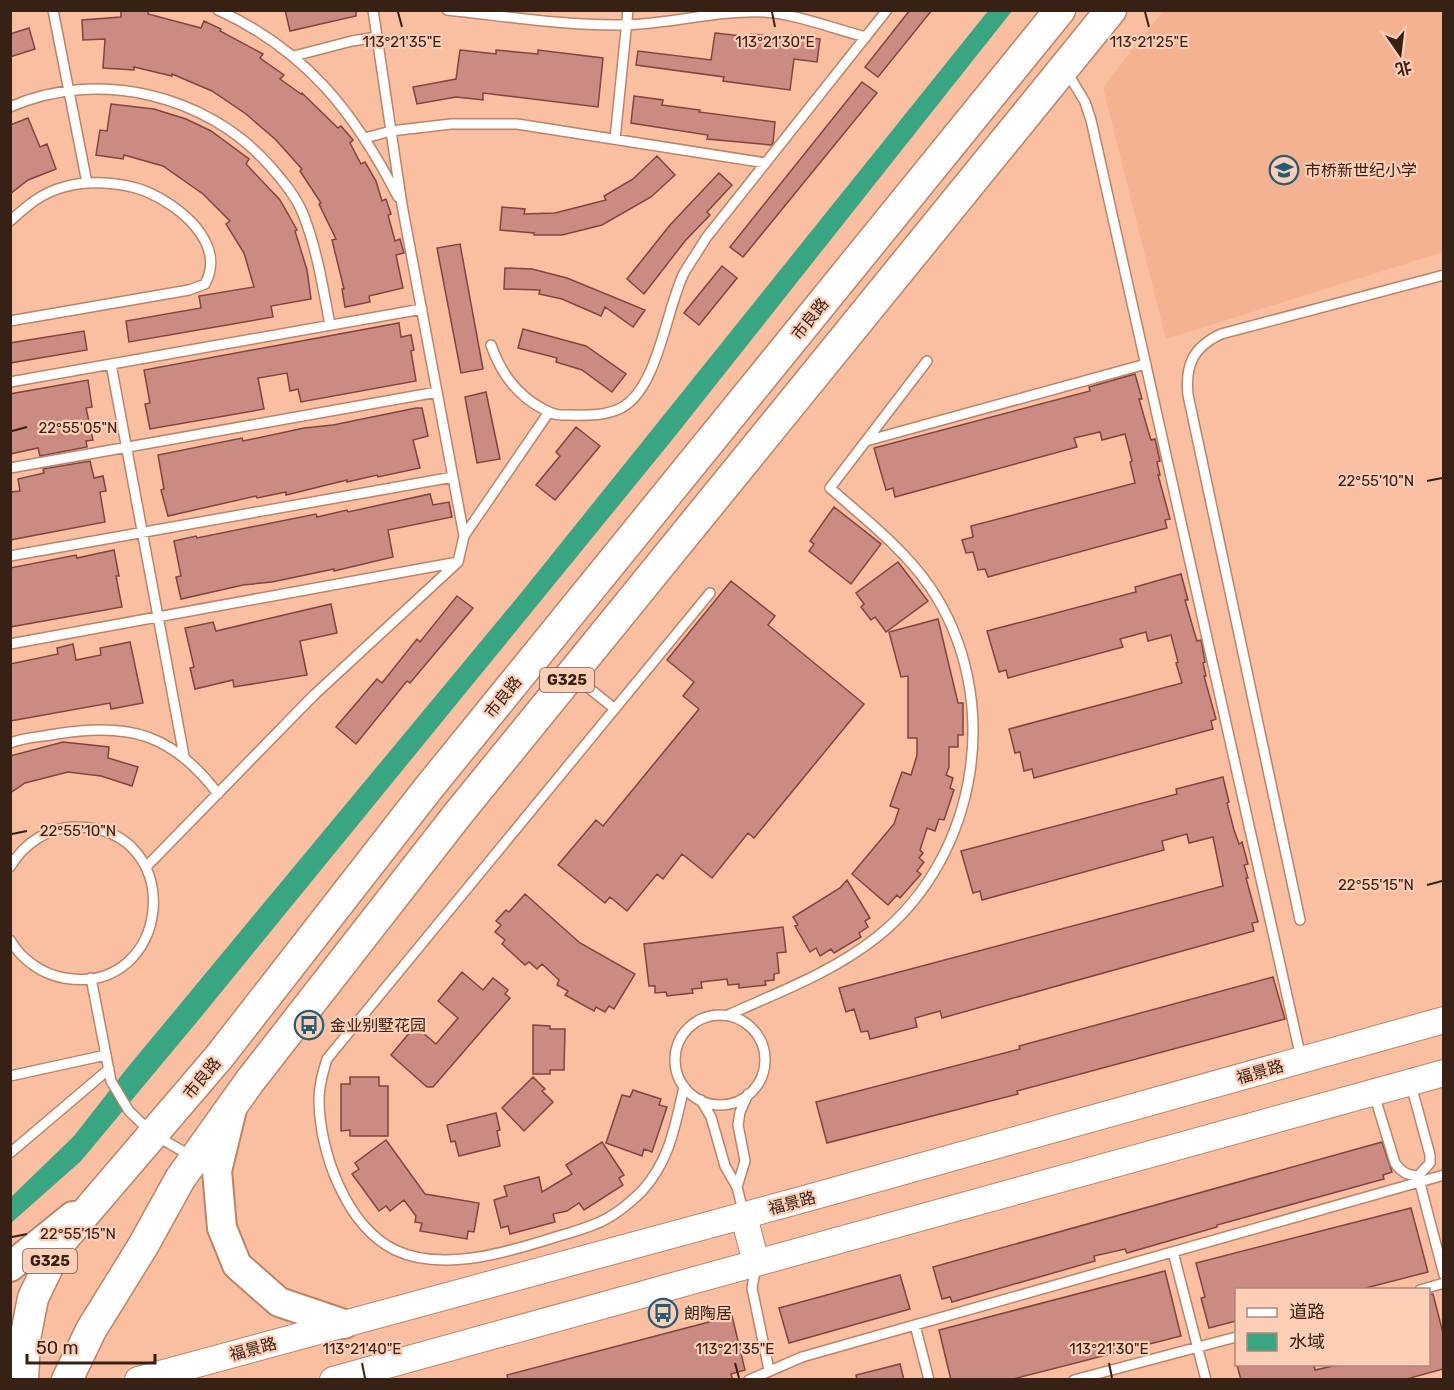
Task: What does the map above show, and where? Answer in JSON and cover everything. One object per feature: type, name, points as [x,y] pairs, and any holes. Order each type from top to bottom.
[{"type":"highway","name":"市良路","points":[[23,1380],[25,1340],[33,1298],[59,1244],[219,1057],[428,790],[1060,10]]},
{"type":"highway","name":"G325","points":[[67,1380],[91,1330],[180,1179],[234,1103],[458,814],[1111,10]]},
{"type":"main road","name":"福景路","points":[[138,1380],[200,1372],[344,1324],[744,1216],[1443,1020]]},
{"type":"main road","points":[[333,1380],[1443,1073]]},
{"type":"main road","points":[[234,1103],[217,1171],[222,1228],[237,1265],[279,1302],[344,1324]]},
{"type":"main road","name":"G325","points":[[10,1267],[62,1226],[127,1166]]},
{"type":"main road","points":[[744,1216],[756,1263]]},
{"type":"lane","points":[[53,10],[87,183]]},
{"type":"lane","points":[[218,10],[267,36],[294,56],[328,88],[365,138],[402,205]]},
{"type":"lane","points":[[373,10],[402,205],[464,536]]},
{"type":"lane","points":[[447,10],[592,24],[627,25],[709,15],[766,12],[866,37]]},
{"type":"lane","points":[[615,140],[628,10]]},
{"type":"lane","points":[[492,345],[505,376],[520,394],[556,415],[585,415],[620,409],[631,401],[655,361],[684,274],[706,238],[887,10]]},
{"type":"lane","points":[[294,56],[377,37]]},
{"type":"lane","points":[[1064,68],[1085,102],[1091,120],[1301,1060]]},
{"type":"lane","points":[[10,108],[41,97],[69,92],[115,90],[161,98],[205,115],[244,141],[277,174],[303,213],[330,325]]},
{"type":"lane","points":[[365,138],[391,131],[451,124],[517,124],[766,163]]},
{"type":"lane","points":[[10,221],[36,198],[62,187],[104,182],[144,190],[173,205],[199,230],[206,242],[212,268],[206,284],[189,290],[10,321]]},
{"type":"lane","points":[[1300,920],[1188,395],[1188,369],[1200,347],[1221,334],[1443,275]]},
{"type":"lane","points":[[10,382],[422,309]]},
{"type":"lane","points":[[728,1016],[835,966],[879,935],[917,897],[932,874],[946,851],[964,801],[970,774],[973,720],[967,674],[952,630],[931,588],[902,552],[830,488],[927,361]]},
{"type":"lane","points":[[111,364],[184,756]]},
{"type":"lane","points":[[866,441],[1146,364]]},
{"type":"lane","points":[[10,468],[438,392]]},
{"type":"lane","points":[[146,867],[313,696],[458,562],[464,536],[549,412]]},
{"type":"lane","points":[[10,556],[453,477]]},
{"type":"lane","points":[[10,644],[458,562]]},
{"type":"lane","points":[[684,1087],[670,1147],[657,1170],[642,1190],[606,1220],[526,1246],[452,1260],[426,1260],[397,1251],[377,1240],[361,1221],[336,1182],[327,1155],[320,1120],[321,1082],[327,1059],[710,593]]},
{"type":"lane","points":[[572,674],[615,709]]},
{"type":"lane","points":[[10,743],[80,730],[132,732],[159,741],[184,756],[201,771],[218,794]]},
{"type":"lane","points":[[10,867],[34,840],[54,831],[75,826],[103,831],[116,837],[138,855],[151,878],[155,901],[150,929],[144,942],[125,963],[113,971],[91,978],[57,977],[43,971],[31,964],[10,940]]},
{"type":"lane","points":[[91,978],[111,1082],[129,1112],[153,1134],[195,1158]]},
{"type":"lane","points":[[737,1187],[745,1161],[738,1125],[740,1112],[761,1077],[765,1056],[757,1034],[749,1025],[739,1019],[717,1015],[695,1022],[679,1039],[675,1070],[684,1087],[701,1100],[711,1117],[725,1166],[737,1187],[744,1216]]},
{"type":"lane","points":[[10,1076],[106,1055]]},
{"type":"lane","points":[[10,1153],[109,1070]]},
{"type":"lane","points":[[1411,1083],[1431,1155],[1430,1163],[1419,1179],[1443,1275]]},
{"type":"lane","points":[[1374,1093],[1395,1163],[1407,1175],[1419,1179]]},
{"type":"lane","points":[[701,1100],[720,1104],[730,1103],[749,1094]]},
{"type":"lane","points":[[749,1380],[802,1358],[1419,1179],[1443,1175]]},
{"type":"lane","points":[[1173,1252],[1206,1380]]},
{"type":"lane","points":[[756,1263],[752,1288],[769,1370]]},
{"type":"lane","points":[[1427,1288],[1443,1283]]},
{"type":"lane","points":[[915,1325],[929,1380]]},
{"type":"lane","points":[[1074,1380],[1235,1337]]},
{"type":"shaded area","name":"市桥新世纪小学","points":[[1163,11],[1443,11],[1443,252],[1166,339],[1103,87]]},
{"type":"water","points":[[988,11],[1012,11],[672,440],[201,1017],[81,1161],[11,1223],[11,1197],[74,1136],[128,1067],[521,593]]},
{"type":"building","points":[[121,10],[148,10],[148,14],[201,28],[204,21],[221,29],[220,31],[263,54],[260,58],[284,75],[280,79],[302,93],[338,128],[341,126],[353,140],[350,143],[361,164],[365,162],[376,181],[382,201],[386,199],[395,241],[400,239],[404,253],[396,255],[403,288],[369,296],[370,302],[345,307],[342,289],[344,289],[332,240],[336,239],[319,204],[321,203],[300,171],[302,169],[275,139],[246,114],[212,91],[172,74],[172,76],[134,67],[134,70],[103,68],[105,39],[83,40],[82,20],[121,17]]},
{"type":"building","points":[[285,10],[356,10],[356,16],[290,31]]},
{"type":"building","points":[[910,10],[932,10],[878,77],[865,67]]},
{"type":"building","points":[[29,28],[35,49],[10,57],[10,34]]},
{"type":"building","points":[[715,33],[751,37],[751,34],[791,39],[791,35],[820,39],[817,62],[794,59],[790,90],[723,81],[724,77],[636,65],[638,51],[711,60]]},
{"type":"building","points":[[460,50],[496,54],[496,50],[538,54],[538,50],[603,58],[598,107],[483,93],[483,100],[456,97],[417,104],[413,87],[456,79]]},
{"type":"building","points":[[862,82],[877,93],[743,257],[730,247]]},
{"type":"building","points":[[634,96],[663,100],[662,105],[700,110],[699,112],[775,122],[773,143],[771,145],[707,139],[708,135],[631,123]]},
{"type":"building","points":[[111,104],[154,109],[186,119],[211,131],[249,159],[246,164],[280,200],[297,230],[295,231],[307,270],[311,299],[271,306],[273,317],[129,342],[126,321],[201,308],[199,296],[254,287],[244,253],[226,224],[230,221],[203,194],[163,166],[124,155],[123,159],[96,155],[100,130],[107,131]]},
{"type":"building","points":[[28,118],[40,147],[47,144],[56,169],[28,180],[10,194],[10,125]]},
{"type":"building","points":[[657,156],[675,175],[651,197],[602,225],[562,235],[534,235],[534,233],[500,230],[502,207],[525,209],[524,214],[555,213],[606,200],[604,196],[633,179]]},
{"type":"building","points":[[719,173],[732,185],[707,212],[710,215],[685,241],[644,294],[627,279],[670,225]]},
{"type":"building","points":[[460,244],[483,369],[461,373],[437,248]]},
{"type":"building","points":[[722,266],[737,278],[699,325],[684,313]]},
{"type":"building","points":[[505,268],[532,269],[567,278],[645,310],[633,327],[605,307],[601,316],[562,299],[539,294],[540,290],[504,289]]},
{"type":"building","points":[[399,323],[401,337],[411,335],[416,381],[301,402],[298,389],[290,391],[287,373],[258,378],[264,409],[150,429],[145,404],[150,403],[144,370]]},
{"type":"building","points":[[523,329],[586,346],[626,374],[612,392],[582,370],[556,362],[557,358],[518,348]]},
{"type":"building","points":[[84,331],[87,350],[10,363],[10,343]]},
{"type":"building","points":[[1135,374],[1147,427],[1151,440],[1155,439],[1160,461],[1157,462],[1160,475],[1158,475],[1170,519],[1165,520],[1167,528],[988,577],[985,569],[978,570],[973,552],[966,553],[962,540],[973,537],[971,526],[1135,483],[1125,434],[1102,440],[1100,432],[1074,438],[1077,447],[895,497],[893,488],[886,490],[874,448],[1090,391],[1089,387]]},
{"type":"building","points":[[88,380],[92,407],[86,408],[93,440],[86,441],[87,447],[40,456],[38,448],[10,454],[10,394]]},
{"type":"building","points":[[486,392],[500,459],[477,463],[465,397]]},
{"type":"building","points":[[422,408],[428,436],[413,440],[420,468],[378,477],[377,475],[347,482],[347,480],[286,495],[286,492],[257,498],[256,496],[168,516],[161,490],[164,489],[158,455],[242,438],[243,441],[304,428],[333,425]]},
{"type":"building","points":[[576,427],[600,446],[555,500],[536,485],[560,456],[556,452]]},
{"type":"building","points":[[90,461],[94,478],[103,476],[106,491],[100,492],[105,522],[10,540],[10,492],[20,491],[18,479],[44,473],[43,469]]},
{"type":"building","points":[[430,494],[433,505],[449,502],[452,517],[388,530],[393,557],[334,571],[334,569],[272,582],[243,585],[181,599],[176,577],[181,576],[174,541],[316,514],[317,517],[347,510],[348,512]]},
{"type":"building","points":[[834,507],[881,544],[851,584],[809,551],[814,544],[810,541]]},
{"type":"building","points":[[114,550],[122,607],[10,627],[10,568]]},
{"type":"building","points":[[898,562],[928,601],[886,632],[875,617],[871,620],[861,607],[864,604],[856,593]]},
{"type":"building","points":[[1181,574],[1193,628],[1197,641],[1201,640],[1205,662],[1203,663],[1206,676],[1204,676],[1216,719],[1211,721],[1213,729],[1034,778],[1032,769],[1024,771],[1020,752],[1015,753],[1009,729],[1182,683],[1171,635],[1148,641],[1146,632],[1120,639],[1123,647],[1008,678],[1006,670],[999,672],[987,631],[1136,592],[1135,587]]},
{"type":"building","points":[[731,581],[775,616],[768,625],[864,704],[754,838],[748,833],[712,878],[682,854],[663,879],[657,874],[627,911],[610,897],[605,903],[558,865],[596,820],[603,826],[699,709],[683,696],[694,682],[667,660]]},
{"type":"building","points":[[457,596],[473,608],[410,683],[407,681],[356,744],[336,727],[377,679],[382,683],[417,639],[420,642]]},
{"type":"building","points":[[331,604],[337,633],[300,641],[307,675],[234,687],[233,680],[195,689],[190,668],[194,667],[185,628],[213,622],[216,631]]},
{"type":"building","points":[[938,619],[958,703],[963,703],[963,735],[958,735],[958,747],[949,747],[949,767],[946,775],[953,778],[950,788],[954,790],[944,820],[939,819],[935,831],[927,828],[920,850],[923,853],[919,858],[924,862],[917,871],[921,874],[900,898],[897,895],[888,905],[852,874],[894,824],[899,809],[890,806],[902,772],[911,775],[917,755],[917,738],[908,738],[908,676],[901,677],[889,632]]},
{"type":"building","points":[[130,642],[143,703],[111,709],[110,703],[10,721],[10,664],[58,654],[57,648],[73,644],[76,660],[101,655],[100,648]]},
{"type":"building","points":[[63,742],[109,747],[108,758],[138,767],[132,786],[101,776],[68,772],[25,783],[10,793],[10,756]]},
{"type":"building","points":[[1223,777],[1234,830],[1239,844],[1242,842],[1248,864],[1244,865],[1248,878],[1246,878],[1258,922],[1252,923],[1254,931],[942,1018],[940,1011],[915,1018],[917,1027],[870,1039],[868,1031],[861,1032],[854,1009],[846,1012],[839,988],[1223,886],[1213,837],[1189,843],[1187,834],[1162,841],[1164,850],[982,900],[980,891],[973,893],[961,851],[1177,794],[1176,789]]},
{"type":"building","points":[[847,880],[870,918],[865,921],[868,927],[859,933],[861,937],[834,953],[831,949],[820,956],[816,948],[810,952],[795,926],[798,925],[793,917],[840,888]]},
{"type":"building","points":[[525,894],[580,943],[635,974],[614,1009],[609,1006],[605,1012],[596,1007],[594,1011],[565,995],[568,991],[557,985],[559,980],[542,964],[537,969],[529,962],[525,965],[502,944],[505,940],[495,932],[501,925],[496,921],[506,910],[509,912]]},
{"type":"building","points":[[783,927],[786,952],[777,953],[779,973],[774,974],[774,980],[765,981],[766,985],[739,988],[739,984],[728,985],[727,979],[701,982],[702,988],[692,989],[693,993],[667,996],[666,992],[655,993],[655,986],[649,986],[644,944]]},
{"type":"building","points":[[462,972],[483,990],[493,978],[508,990],[505,994],[510,998],[433,1087],[427,1087],[391,1055],[415,1026],[436,1044],[458,1018],[438,1001]]},
{"type":"building","points":[[1273,977],[1285,1019],[1017,1091],[1018,1094],[827,1143],[816,1102],[1020,1049],[1019,1046]]},
{"type":"building","points":[[533,1025],[550,1026],[550,1029],[565,1029],[564,1070],[550,1070],[550,1074],[533,1074]]},
{"type":"building","points":[[350,1077],[379,1077],[379,1086],[388,1086],[388,1136],[350,1136],[350,1130],[341,1131],[341,1084],[350,1084]]},
{"type":"building","points":[[533,1077],[545,1089],[542,1091],[553,1102],[524,1131],[502,1108]]},
{"type":"building","points":[[633,1090],[661,1099],[659,1105],[667,1107],[652,1152],[644,1149],[642,1156],[606,1143],[622,1095],[630,1097]]},
{"type":"building","points":[[496,1113],[500,1130],[497,1131],[500,1146],[459,1156],[455,1141],[451,1142],[447,1125]]},
{"type":"building","points":[[386,1140],[425,1194],[479,1203],[474,1232],[468,1231],[467,1239],[420,1231],[422,1223],[415,1222],[416,1216],[404,1200],[390,1211],[386,1206],[379,1211],[352,1174],[359,1169],[355,1163]]},
{"type":"building","points":[[602,1142],[624,1175],[619,1178],[623,1185],[584,1210],[579,1203],[567,1211],[553,1214],[555,1222],[510,1234],[508,1226],[501,1228],[494,1200],[507,1196],[504,1186],[539,1177],[542,1192],[572,1174],[566,1165]]},
{"type":"building","points":[[1382,1142],[1392,1172],[1383,1175],[1384,1179],[1217,1225],[1217,1227],[1127,1253],[1125,1249],[1094,1256],[1095,1261],[952,1302],[950,1297],[942,1299],[933,1267]]},
{"type":"building","points":[[1411,1208],[1428,1272],[1366,1288],[1235,1288],[1235,1321],[1209,1328],[1201,1298],[1205,1297],[1196,1263]]},
{"type":"building","points":[[1165,1271],[1181,1336],[1009,1380],[951,1380],[939,1330]]},
{"type":"building","points":[[900,1275],[910,1309],[789,1343],[779,1308]]},
{"type":"building","points":[[1433,1294],[1443,1333],[1443,1369],[1403,1380],[1241,1380],[1237,1366],[1314,1366],[1315,1370],[1333,1366],[1430,1366],[1430,1295]]},
{"type":"building","points":[[732,1316],[745,1370],[731,1374],[733,1380],[508,1380],[507,1375]]},
{"type":"building","points":[[900,1364],[904,1380],[857,1380],[856,1375]]},
{"type":"place","name":"市桥新世纪小学","points":[[1284,170]]},
{"type":"place","name":"金业别墅花园","points":[[309,1025]]},
{"type":"place","name":"朗陶居","points":[[663,1313]]}]
